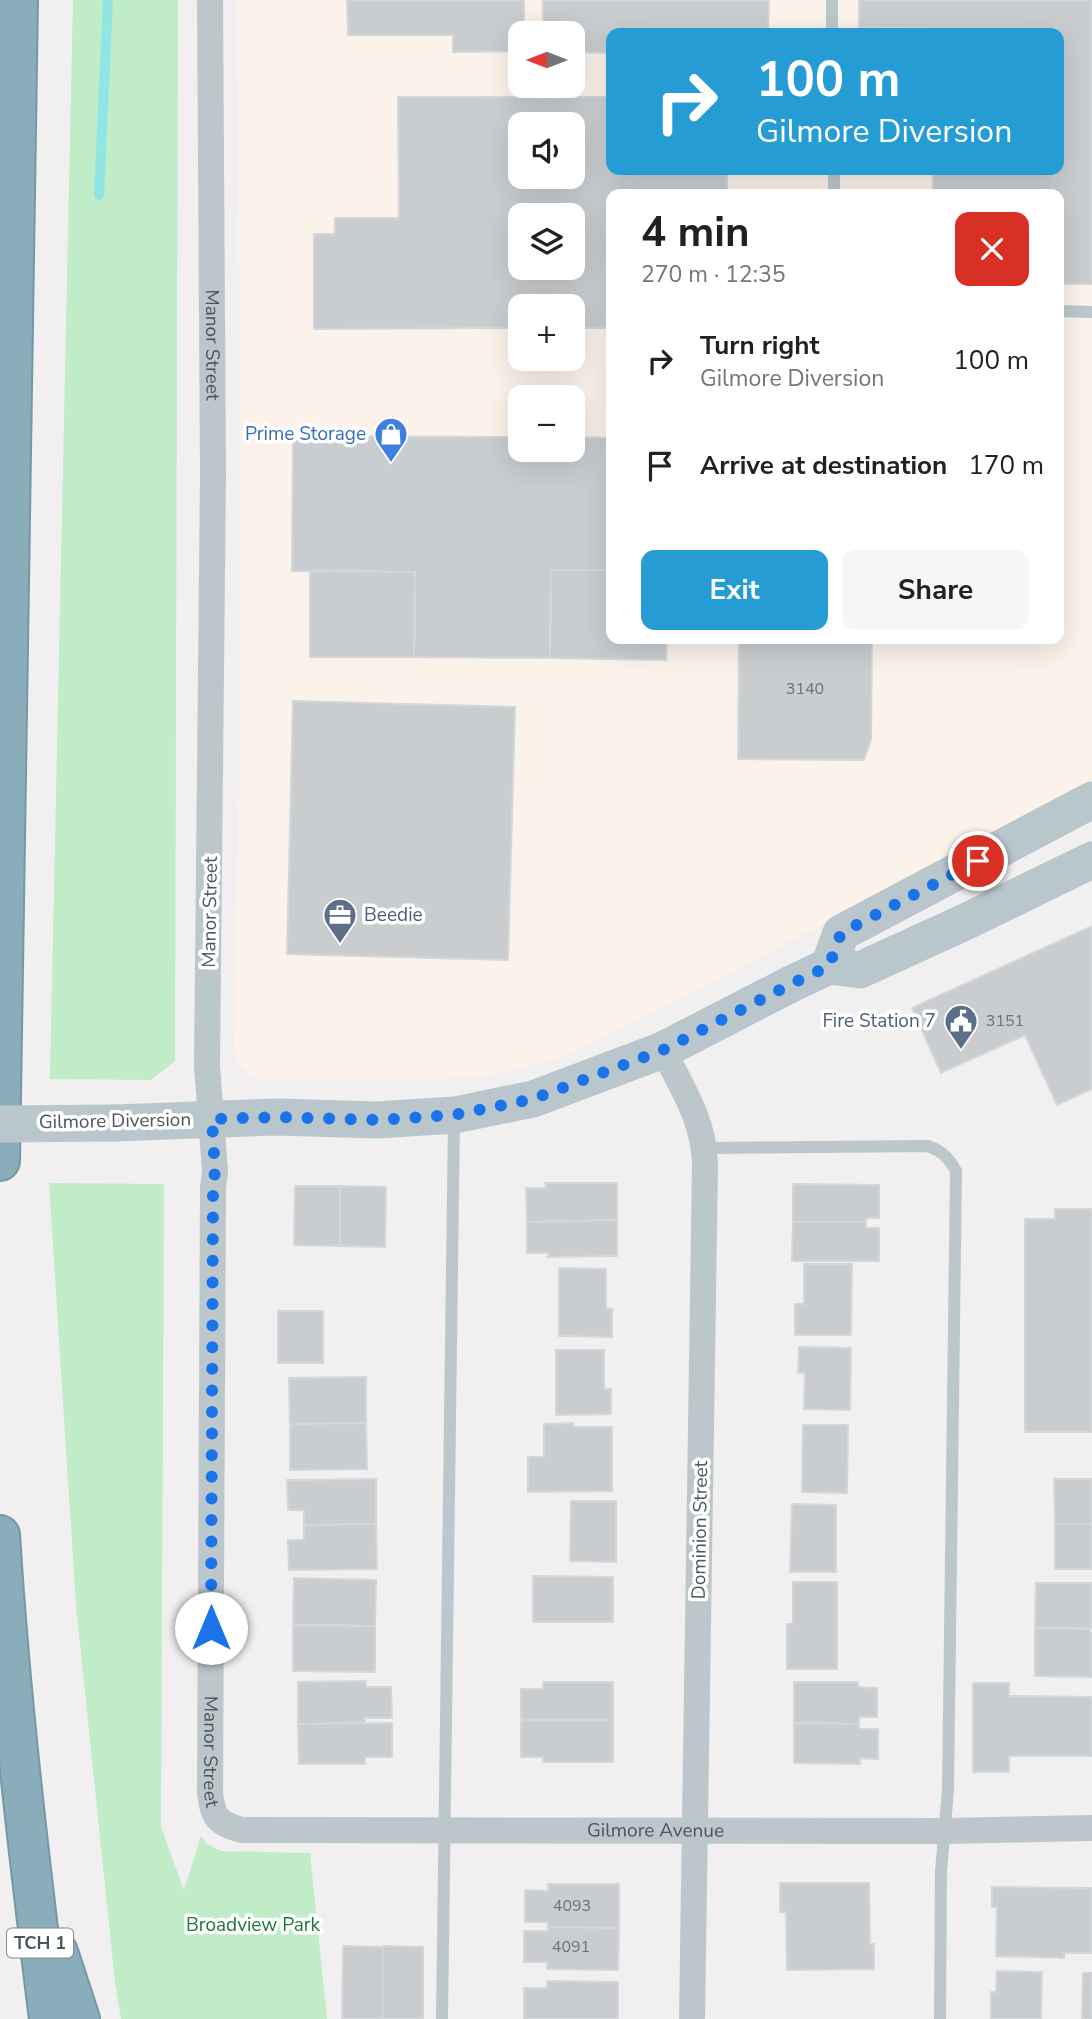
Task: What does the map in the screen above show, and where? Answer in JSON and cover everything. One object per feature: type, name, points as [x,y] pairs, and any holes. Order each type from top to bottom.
[{"type":"highway","points":[[0,1161],[18,0]]},
{"type":"highway","name":"TCH 1","points":[[0,1535],[7,1651],[30,1867],[50,2019]]},
{"type":"highway","points":[[30,1867],[80,2019]]},
{"type":"main road","points":[[829,966],[841,933],[1092,800]]},
{"type":"main road","name":"Gilmore Diversion","points":[[0,1124],[277,1117],[377,1120],[454,1115],[533,1099],[663,1050],[829,966],[860,970],[1092,859]]},
{"type":"street","name":"Manor Street","points":[[210,0],[213,488],[207,1066],[215,1171],[209,1792],[212,1811],[219,1821]]},
{"type":"street","name":"Dominion Street","points":[[663,1050],[698,1121],[705,1148],[692,2019]]},
{"type":"street","name":"Gilmore Avenue","points":[[219,1821],[242,1830],[944,1831],[1092,1828]]},
{"type":"lane","points":[[832,0],[832,28]]},
{"type":"lane","points":[[1064,311],[1092,312]]},
{"type":"lane","points":[[442,2019],[454,1115]]},
{"type":"lane","points":[[705,1148],[928,1146],[946,1155],[956,1171],[948,1790],[941,1871],[940,2019]]},
{"type":"shaded area","points":[[237,0],[1092,0],[1092,784],[645,1017],[554,1060],[492,1075],[448,1079],[267,1080],[255,1078],[237,1062],[234,1046],[241,661]]},
{"type":"green space","points":[[73,0],[178,0],[175,1061],[151,1080],[50,1079]]},
{"type":"green space","name":"Broadview Park","points":[[49,1183],[164,1184],[161,1827],[184,1890],[201,1836],[207,1844],[221,1851],[310,1853],[327,2019],[121,2019],[76,1605]]},
{"type":"building","points":[[347,0],[524,0],[524,21],[508,21],[508,51],[453,52],[453,35],[348,35]]},
{"type":"building","points":[[543,0],[769,0],[768,28],[606,28],[606,53],[585,52],[585,21],[543,21]]},
{"type":"building","points":[[859,0],[1092,0],[1092,284],[1064,284],[1064,189],[933,189],[933,175],[1064,175],[1064,28],[859,27]]},
{"type":"building","points":[[398,97],[606,97],[606,175],[727,175],[727,189],[606,189],[606,328],[585,328],[585,294],[508,294],[508,328],[314,329],[314,234],[335,234],[335,218],[399,218]]},
{"type":"building","points":[[293,436],[508,437],[508,462],[585,462],[585,437],[606,438],[606,570],[551,570],[550,658],[414,657],[415,572],[292,571]]},
{"type":"building","points":[[551,570],[606,570],[606,644],[667,644],[666,660],[550,658]]},
{"type":"building","points":[[310,571],[415,572],[414,657],[310,657]]},
{"type":"building","points":[[739,644],[872,644],[871,739],[864,760],[738,759]]},
{"type":"building","points":[[293,701],[515,707],[508,960],[287,954]]},
{"type":"building","points":[[1092,926],[1092,1089],[1057,1105],[1025,1035],[941,1073],[912,1008]]},
{"type":"building","points":[[545,1183],[617,1183],[617,1220],[527,1222],[526,1188],[547,1188]]},
{"type":"building","points":[[793,1184],[879,1185],[879,1218],[866,1218],[866,1222],[793,1222]]},
{"type":"building","points":[[295,1186],[340,1186],[340,1246],[294,1245]]},
{"type":"building","points":[[340,1186],[386,1187],[385,1247],[340,1246]]},
{"type":"building","points":[[1055,1209],[1092,1209],[1092,1432],[1025,1432],[1025,1219],[1055,1219]]},
{"type":"building","points":[[617,1220],[617,1256],[548,1257],[549,1253],[527,1253],[527,1222]]},
{"type":"building","points":[[793,1222],[866,1222],[866,1228],[879,1228],[879,1261],[792,1261]]},
{"type":"building","points":[[804,1264],[852,1264],[851,1335],[795,1335],[795,1304],[804,1304]]},
{"type":"building","points":[[559,1268],[606,1269],[606,1309],[612,1309],[612,1337],[559,1336]]},
{"type":"building","points":[[278,1311],[323,1311],[323,1363],[278,1363]]},
{"type":"building","points":[[799,1347],[851,1348],[850,1410],[804,1409],[805,1373],[798,1373]]},
{"type":"building","points":[[556,1350],[604,1350],[604,1389],[611,1389],[611,1414],[556,1415]]},
{"type":"building","points":[[366,1377],[366,1423],[290,1424],[289,1378]]},
{"type":"building","points":[[366,1423],[367,1469],[290,1470],[290,1424]]},
{"type":"building","points":[[573,1423],[573,1427],[612,1427],[612,1491],[528,1492],[528,1457],[544,1457],[544,1424]]},
{"type":"building","points":[[803,1425],[848,1425],[847,1493],[802,1492]]},
{"type":"building","points":[[376,1479],[376,1524],[304,1525],[304,1510],[288,1510],[287,1480]]},
{"type":"building","points":[[1054,1479],[1092,1479],[1092,1524],[1055,1524]]},
{"type":"building","points":[[571,1501],[616,1501],[616,1562],[570,1561]]},
{"type":"building","points":[[792,1504],[836,1505],[836,1572],[790,1572]]},
{"type":"building","points":[[376,1524],[377,1569],[289,1570],[288,1540],[304,1540],[304,1525]]},
{"type":"building","points":[[1055,1524],[1092,1524],[1092,1569],[1055,1569]]},
{"type":"building","points":[[533,1576],[613,1577],[613,1622],[533,1622]]},
{"type":"building","points":[[294,1578],[376,1580],[375,1626],[293,1625]]},
{"type":"building","points":[[793,1582],[837,1582],[837,1669],[787,1669],[787,1624],[793,1624]]},
{"type":"building","points":[[1036,1583],[1092,1583],[1092,1628],[1035,1628]]},
{"type":"building","points":[[293,1625],[375,1626],[375,1672],[293,1671]]},
{"type":"building","points":[[1035,1628],[1090,1629],[1092,1677],[1035,1676]]},
{"type":"building","points":[[366,1681],[366,1687],[391,1687],[392,1718],[365,1718],[365,1723],[298,1724],[298,1682]]},
{"type":"building","points":[[543,1682],[613,1682],[613,1720],[521,1720],[521,1689],[543,1689]]},
{"type":"building","points":[[794,1682],[858,1682],[858,1687],[877,1688],[877,1717],[859,1717],[859,1724],[794,1723]]},
{"type":"building","points":[[973,1683],[1009,1683],[1009,1696],[1092,1697],[1092,1756],[1009,1756],[1009,1772],[973,1772]]},
{"type":"building","points":[[521,1720],[613,1720],[613,1762],[543,1762],[543,1757],[521,1757]]},
{"type":"building","points":[[392,1723],[392,1757],[365,1757],[365,1764],[299,1764],[298,1724]]},
{"type":"building","points":[[794,1723],[859,1724],[859,1729],[878,1729],[878,1759],[860,1758],[860,1764],[794,1763]]},
{"type":"building","points":[[780,1883],[869,1883],[870,1944],[874,1944],[874,1969],[787,1970],[786,1912],[780,1912]]},
{"type":"building","points":[[548,1884],[619,1884],[619,1928],[548,1927],[548,1922],[525,1922],[525,1890],[548,1891]]},
{"type":"building","points":[[992,1887],[1092,1888],[1092,1953],[1064,1953],[1064,1958],[996,1956],[997,1907],[992,1907]]},
{"type":"building","points":[[548,1927],[619,1928],[618,1970],[547,1969],[547,1962],[524,1962],[524,1931],[548,1931]]},
{"type":"building","points":[[343,1946],[383,1947],[383,2019],[342,2019]]},
{"type":"building","points":[[383,1946],[423,1947],[423,2019],[383,2019]]},
{"type":"building","points":[[997,1971],[1042,1972],[1041,2019],[991,2019],[991,1992],[996,1992]]},
{"type":"building","points":[[1083,1973],[1092,1973],[1092,2019],[1082,2019]]},
{"type":"building","points":[[547,1981],[618,1982],[618,2019],[524,2019],[524,1988],[547,1988]]},
{"type":"waterway","points":[[99,195],[108,0]]},
{"type":"place","name":"Prime Storage","points":[[391,464]]},
{"type":"place","name":"Beedie","points":[[340,945]]},
{"type":"place","name":"Fire Station 7","points":[[961,1051]]},
{"type":"route","points":[[211,1628],[215,1171],[212,1119],[277,1117],[377,1120],[454,1115],[533,1099],[663,1050],[829,966],[841,933],[978,861]]}]
